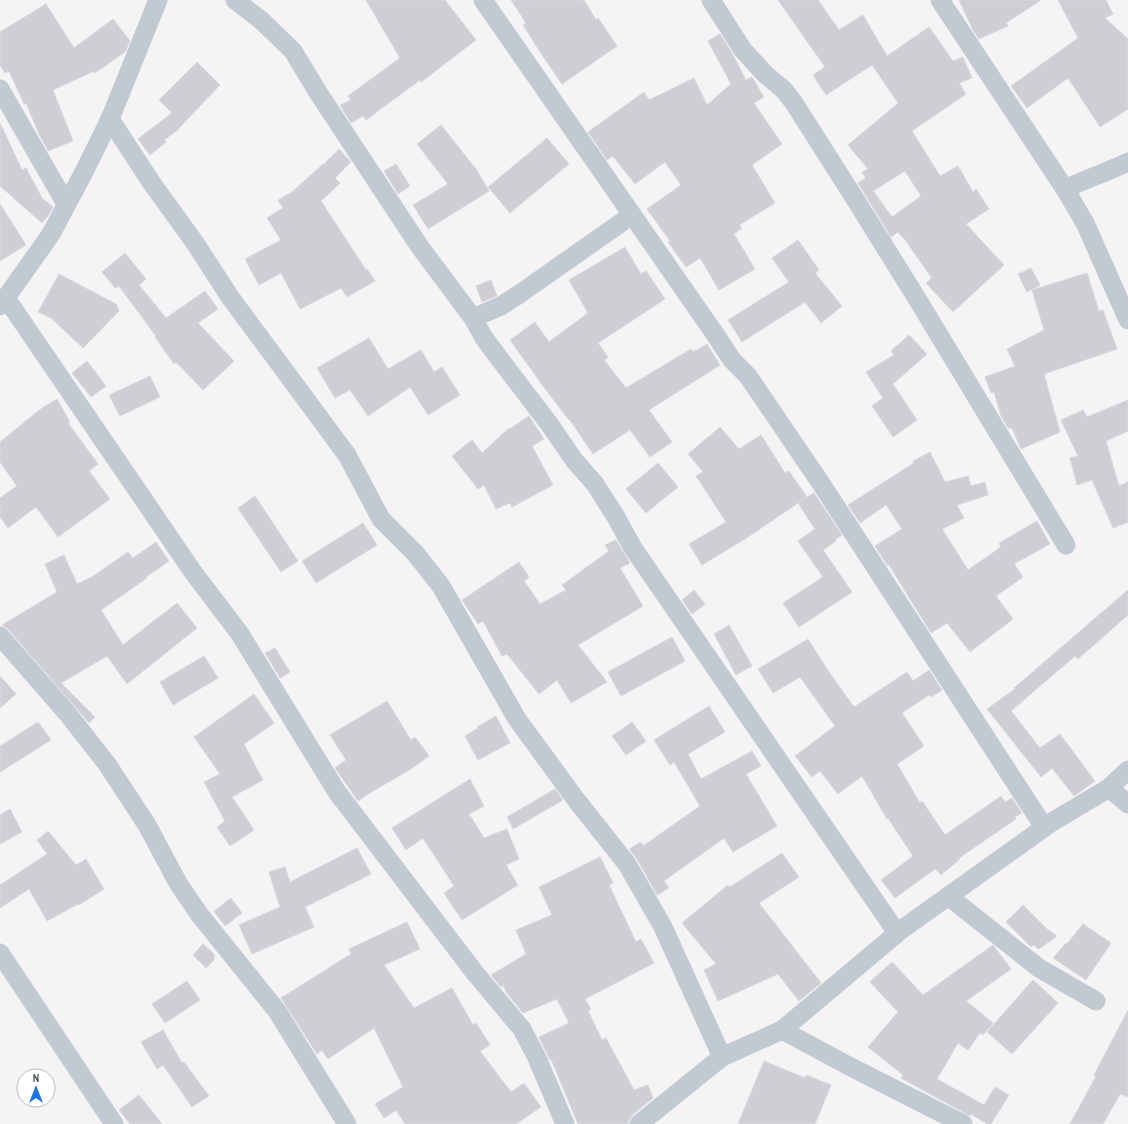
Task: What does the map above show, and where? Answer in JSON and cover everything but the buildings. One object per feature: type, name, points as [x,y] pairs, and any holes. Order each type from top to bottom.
[{"type":"street","points":[[158,0],[110,119],[85,170],[51,234],[3,302],[193,572],[240,634],[337,792],[475,973],[522,1029],[537,1058],[565,1124]]},
{"type":"street","points":[[235,0],[262,21],[293,51],[319,94],[420,247],[473,318],[484,338],[550,425],[574,460],[595,484],[616,517],[633,548],[897,933]]},
{"type":"street","points":[[483,0],[717,336],[732,360],[748,376],[822,485],[1044,827]]},
{"type":"street","points":[[711,0],[743,50],[765,74],[784,90],[794,103],[916,297],[1066,545]]},
{"type":"street","points":[[940,0],[1065,189],[1085,223],[1128,320]]},
{"type":"street","points":[[0,89],[66,204]]},
{"type":"street","points":[[110,119],[151,182],[195,243],[230,297],[347,455],[381,519],[415,553],[442,586],[517,719],[627,864],[663,927],[722,1057]]},
{"type":"street","points":[[1065,189],[1128,162]]},
{"type":"street","points":[[473,318],[501,306],[518,295],[632,215]]},
{"type":"street","points":[[0,636],[67,713],[106,764],[147,825],[178,883],[199,914],[277,1011],[347,1124]]},
{"type":"street","points":[[639,1124],[722,1057],[782,1030],[897,933],[1044,827],[1109,788],[1128,770]]},
{"type":"street","points":[[1109,788],[1128,804]]},
{"type":"street","points":[[948,896],[1039,968],[1096,1001]]},
{"type":"street","points":[[0,953],[114,1124]]},
{"type":"street","points":[[782,1030],[963,1124]]}]
